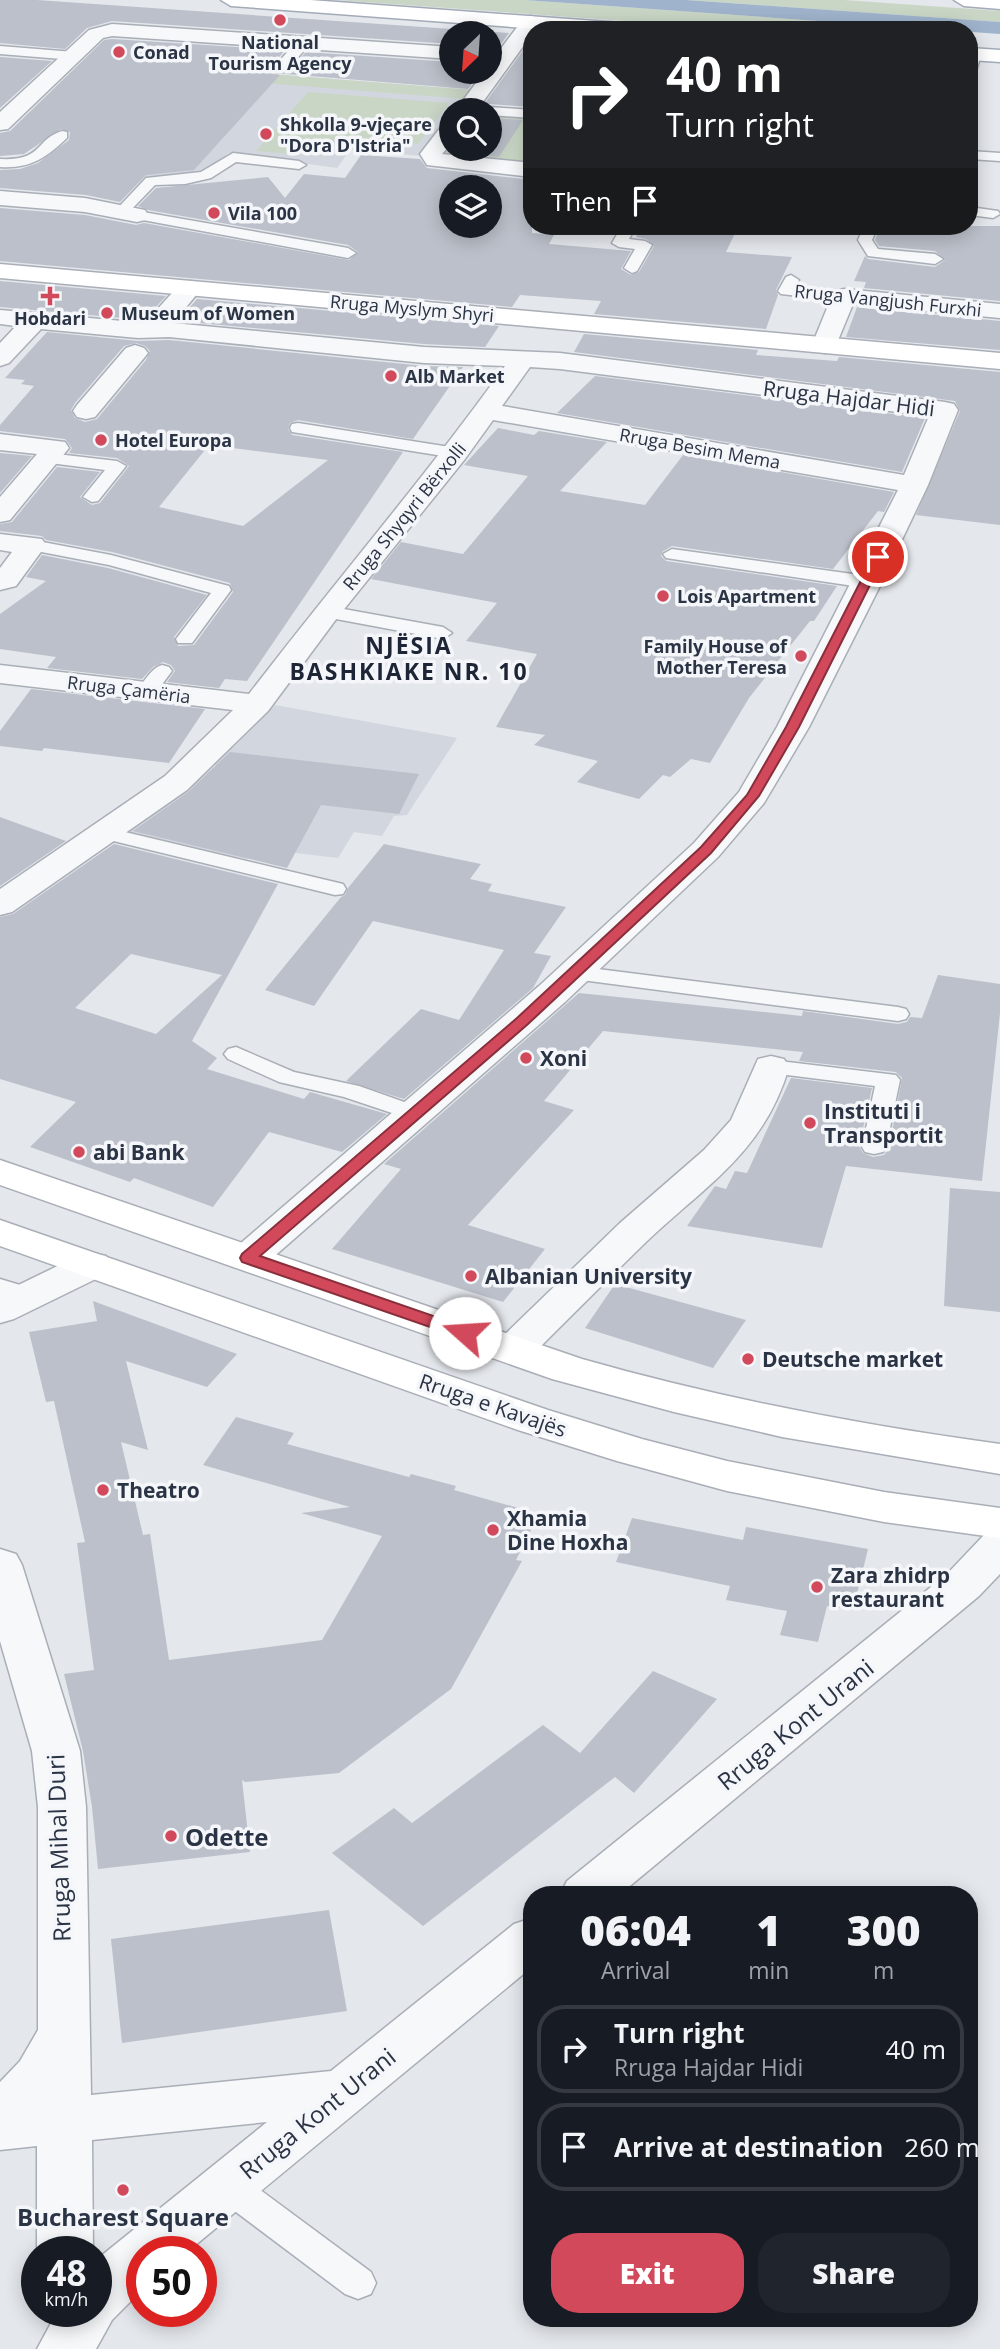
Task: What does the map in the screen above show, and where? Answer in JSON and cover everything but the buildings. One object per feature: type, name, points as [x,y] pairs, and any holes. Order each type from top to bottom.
[{"type":"main road","points":[[231,0],[523,21]]},
{"type":"main road","points":[[964,0],[1000,2]]},
{"type":"main road","points":[[978,58],[1000,56]]},
{"type":"main road","name":"Rruga Myslym Shyri","points":[[0,271],[1000,361]]},
{"type":"main road","points":[[0,1172],[513,1350],[650,1394],[747,1417],[898,1446],[1000,1459]]},
{"type":"main road","name":"Rruga e Kavajës","points":[[0,1232],[533,1420],[632,1451],[727,1476],[884,1507],[1000,1523]]},
{"type":"street","points":[[0,124],[96,34],[112,30],[439,52]]},
{"type":"street","points":[[502,52],[523,30]]},
{"type":"street","points":[[439,144],[431,154],[435,160],[439,160]]},
{"type":"street","points":[[445,161],[523,169]]},
{"type":"street","points":[[0,198],[85,205],[129,213]]},
{"type":"street","points":[[153,330],[190,288]]},
{"type":"street","points":[[825,345],[844,296]]},
{"type":"street","name":"Rruga Vangjush Furxhi","points":[[844,296],[1000,311]]},
{"type":"street","points":[[0,317],[169,330],[424,355],[522,359]]},
{"type":"street","points":[[0,358],[34,321]]},
{"type":"street","points":[[560,361],[582,324]]},
{"type":"street","points":[[86,411],[135,353]]},
{"type":"street","name":"Rruga Hajdar Hidi","points":[[248,1258],[416,1114],[574,973],[706,850],[752,796],[793,727],[867,582],[914,485],[945,410],[560,361],[522,359]]},
{"type":"street","name":"Rruga Shyqyri Bërxolli","points":[[0,905],[176,783],[257,704],[327,612],[456,453],[522,359]]},
{"type":"street","name":"Rruga Besim Mema","points":[[486,411],[914,485]]},
{"type":"street","points":[[0,442],[56,448],[0,514]]},
{"type":"street","points":[[0,542],[32,545]]},
{"type":"street","points":[[0,581],[6,580],[32,545]]},
{"type":"street","name":"Rruga Çamëria","points":[[0,674],[155,681],[257,704]]},
{"type":"street","points":[[513,1350],[634,1232],[718,1158],[747,1124],[762,1096],[771,1067]]},
{"type":"street","points":[[10,1298],[92,1265]]},
{"type":"street","name":"Rruga Kont Urani","points":[[596,1886],[963,1585],[1000,1546]]},
{"type":"street","name":"Rruga Mihal Duri","points":[[0,1565],[56,1751],[62,1807],[64,2030],[24,2112],[60,2236]]},
{"type":"street","name":"Rruga Kont Urani","points":[[228,2186],[523,1945]]},
{"type":"street","points":[[24,2112],[344,2092]]},
{"type":"street","points":[[167,2236],[228,2186]]},
{"type":"street","points":[[112,2283],[126,2270]]},
{"type":"street","points":[[65,2327],[66,2349]]},
{"type":"street","points":[[66,2349],[78,2327]]},
{"type":"lane","points":[[280,69],[303,43]]},
{"type":"lane","points":[[0,50],[74,56]]},
{"type":"lane","points":[[502,111],[523,113]]},
{"type":"lane","points":[[0,163],[34,161],[62,135]]},
{"type":"lane","points":[[978,156],[1000,157]]},
{"type":"lane","points":[[299,165],[233,158],[218,170],[197,177],[151,181],[129,213],[348,253]]},
{"type":"lane","points":[[978,212],[993,214]]},
{"type":"lane","points":[[624,235],[619,243],[645,245],[632,268]]},
{"type":"lane","points":[[867,235],[865,240],[873,253],[935,259]]},
{"type":"lane","points":[[312,247],[328,236]]},
{"type":"lane","name":"Rruga Vangjush Furxhi","points":[[791,280],[786,291],[844,296]]},
{"type":"lane","points":[[298,428],[456,453]]},
{"type":"lane","points":[[92,497],[130,449]]},
{"type":"lane","points":[[48,458],[117,466]]},
{"type":"lane","points":[[32,545],[111,560],[222,590],[185,639]]},
{"type":"lane","points":[[672,554],[867,582]]},
{"type":"lane","points":[[327,612],[443,633]]},
{"type":"lane","points":[[104,833],[335,889]]},
{"type":"lane","points":[[574,973],[898,1014]]},
{"type":"lane","points":[[236,1054],[287,1077],[351,1091],[416,1114]]},
{"type":"lane","points":[[771,1067],[888,1080],[874,1147]]},
{"type":"lane","name":"Rruga Kont Urani","points":[[228,2186],[358,2283]]},
{"type":"shaded area","name":"Shkolla 9-vjeçare \"Dora D'Istria\"","points":[[182,67],[472,90],[466,98],[439,98],[439,134],[423,156],[350,150],[337,168],[228,153],[222,161],[200,172],[180,176],[142,177]]},
{"type":"shaded area","points":[[275,705],[457,738],[407,815],[394,816],[382,836],[354,832],[338,858],[254,848],[247,859],[165,845],[126,833],[214,767],[223,750],[234,747]]},
{"type":"green space","points":[[336,0],[525,0],[819,21],[626,21]]},
{"type":"green space","points":[[686,0],[844,0],[1000,11],[1000,22]]},
{"type":"green space","points":[[207,69],[472,90],[467,98],[453,98],[199,78]]},
{"type":"green space","points":[[308,92],[439,102],[439,116],[418,144],[336,137],[320,156],[256,151]]},
{"type":"green space","points":[[502,115],[523,117],[523,167],[475,161],[502,161]]},
{"type":"water","points":[[525,0],[686,0],[1000,22],[1000,34],[978,32],[978,21],[818,21]]},
{"type":"place","name":"National Tourism Agency","points":[[280,20]]},
{"type":"place","name":"Conad","points":[[119,52]]},
{"type":"place","name":"Shkolla 9-vjeçare \"Dora D'Istria\"","points":[[266,134]]},
{"type":"place","name":"Vila 100","points":[[214,213]]},
{"type":"place","name":"Hobdari","points":[[50,296]]},
{"type":"place","name":"Museum of Women","points":[[107,313]]},
{"type":"place","name":"Alb Market","points":[[391,376]]},
{"type":"place","name":"Hotel Europa","points":[[101,440]]},
{"type":"place","name":"Lois Apartment","points":[[663,596]]},
{"type":"place","name":"Family House of Mother Teresa","points":[[801,656]]},
{"type":"place","name":"Xoni","points":[[526,1058]]},
{"type":"place","name":"Instituti i Transportit","points":[[810,1123]]},
{"type":"place","name":"abi Bank","points":[[79,1152]]},
{"type":"place","name":"Albanian University","points":[[471,1276]]},
{"type":"place","name":"Deutsche market","points":[[748,1359]]},
{"type":"place","name":"Theatro","points":[[103,1490]]},
{"type":"place","name":"Xhamia Dine Hoxha","points":[[493,1530]]},
{"type":"place","name":"Zara zhidrp restaurant","points":[[817,1587]]},
{"type":"place","name":"Odette","points":[[171,1836]]},
{"type":"place","name":"Bucharest Square","points":[[123,2190]]},
{"type":"district","name":"NJËSIA BASHKIAKE NR. 10","points":[[409,658]]},
{"type":"route","points":[[465,1333],[248,1258],[522,1021],[706,850],[752,796],[793,727],[878,557]]}]
